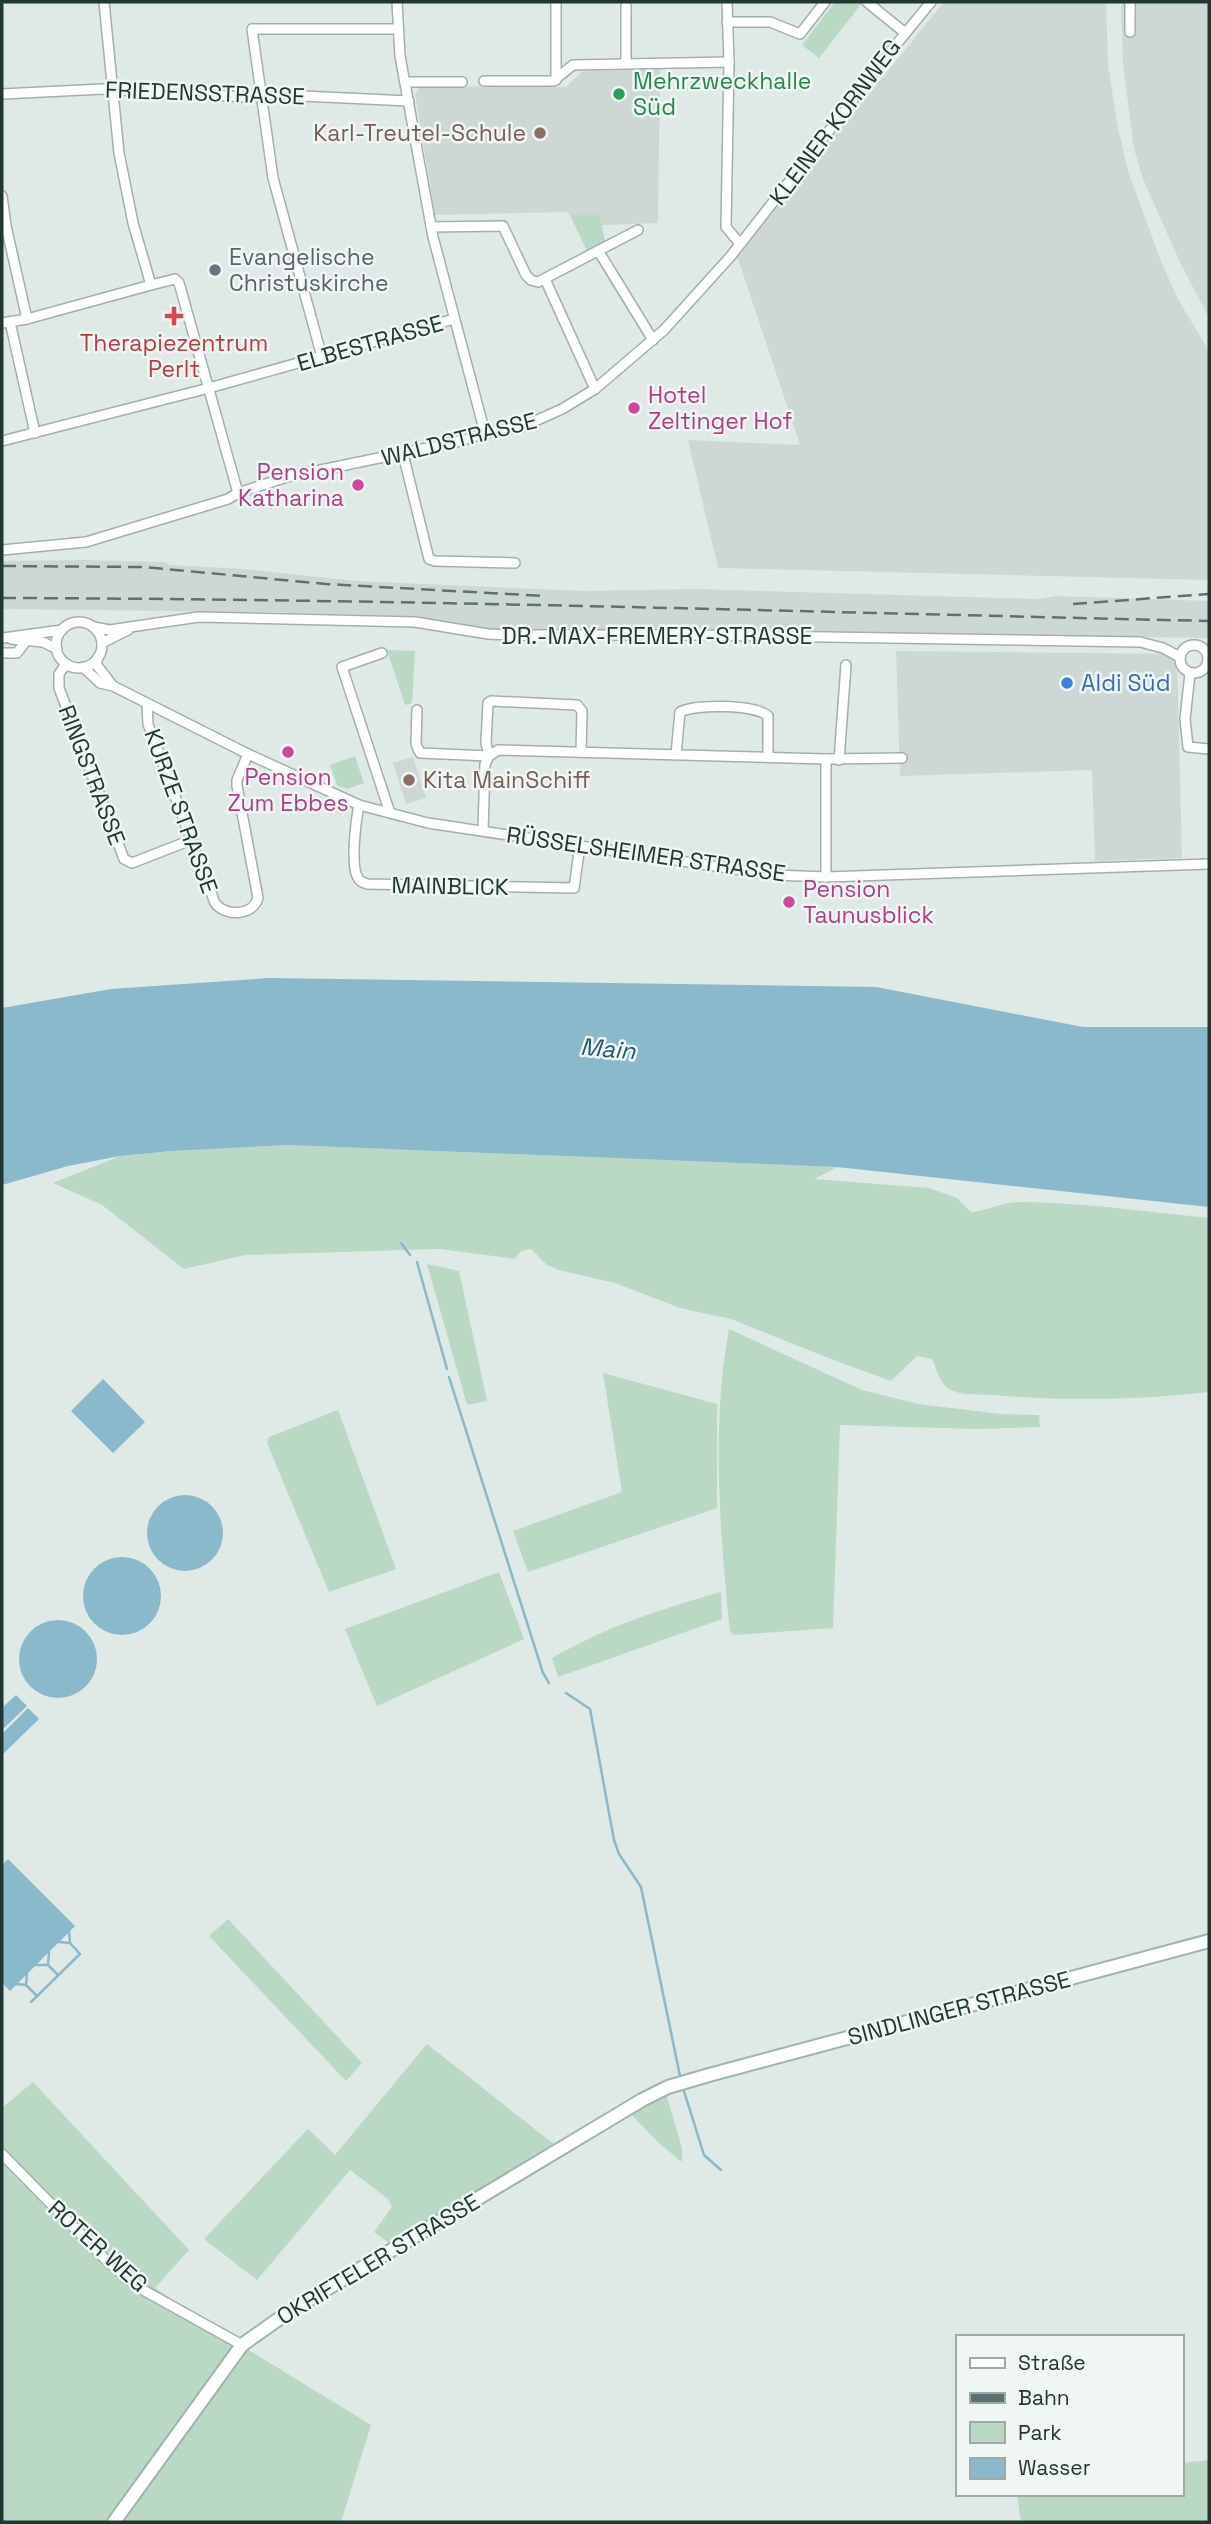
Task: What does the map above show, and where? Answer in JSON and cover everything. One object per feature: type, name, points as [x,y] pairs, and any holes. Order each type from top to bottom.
[{"type":"street","points":[[104,2],[119,153],[133,223],[151,285]]},
{"type":"street","points":[[397,2],[406,82],[431,227],[485,433]]},
{"type":"street","points":[[556,2],[556,79]]},
{"type":"street","points":[[727,2],[729,62],[726,227],[740,244]]},
{"type":"street","points":[[727,22],[770,22],[800,34],[825,2]]},
{"type":"street","points":[[867,2],[904,32]]},
{"type":"street","name":"KLEINER KORNWEG","points":[[740,244],[852,103],[904,32],[931,2]]},
{"type":"street","points":[[1130,2],[1130,32]]},
{"type":"street","points":[[626,6],[626,63]]},
{"type":"street","points":[[322,357],[273,178],[251,29],[398,29]]},
{"type":"street","points":[[484,82],[545,82],[556,79],[573,65],[729,62]]},
{"type":"street","points":[[406,82],[462,82]]},
{"type":"street","name":"FRIEDENSSTRASSE","points":[[2,94],[113,90],[245,97],[260,94],[409,100]]},
{"type":"street","points":[[2,196],[27,319]]},
{"type":"street","points":[[431,227],[503,226],[526,275],[538,282],[638,230]]},
{"type":"street","name":"WALDSTRASSE","points":[[2,550],[86,542],[313,471],[403,454],[485,433],[522,428],[595,389],[684,310],[740,244]]},
{"type":"street","points":[[598,252],[653,340]]},
{"type":"street","points":[[35,433],[6,322],[27,319],[175,279],[179,283],[238,493]]},
{"type":"street","points":[[545,279],[595,389]]},
{"type":"street","name":"ELBESTRASSE","points":[[2,441],[209,388],[454,319]]},
{"type":"street","points":[[403,454],[429,558],[435,562],[515,563]]},
{"type":"street","name":"DR.-MAX-FREMERY-STRASSE","points":[[93,627],[103,630],[132,628],[198,617],[406,622],[510,635],[1140,642],[1163,648],[1180,657]]},
{"type":"street","points":[[2,638],[62,630],[80,622],[93,627],[102,643],[96,664],[113,686]]},
{"type":"street","name":"DR.-MAX-FREMERY-STRASSE","points":[[102,643],[132,628]]},
{"type":"street","points":[[62,630],[57,649],[66,664],[89,666],[98,657]]},
{"type":"street","points":[[2,638],[43,642],[57,649]]},
{"type":"street","points":[[2,653],[17,653],[26,641]]},
{"type":"street","points":[[1192,645],[1203,647],[1208,652],[1209,662],[1206,668],[1196,674],[1182,668],[1182,650],[1192,645]]},
{"type":"street","points":[[382,653],[342,667],[390,814]]},
{"type":"street","name":"RINGSTRASSE","points":[[66,664],[59,674],[59,688],[124,859],[132,863],[191,839]]},
{"type":"street","points":[[839,760],[846,665]]},
{"type":"street","name":"RÜSSELSHEIMER STRASSE","points":[[83,667],[100,683],[113,686],[248,754],[359,805],[428,823],[774,875],[826,877],[1209,864]]},
{"type":"street","points":[[1191,673],[1185,719],[1188,747],[1209,749]]},
{"type":"street","points":[[489,756],[486,743],[488,703],[491,701],[577,705],[582,711],[581,752]]},
{"type":"street","name":"KURZE STRASSE","points":[[147,704],[148,724],[215,903],[226,912],[252,911],[258,898],[237,786],[248,754]]},
{"type":"street","points":[[676,754],[680,712],[687,708],[719,707],[758,709],[768,716],[768,757]]},
{"type":"street","points":[[417,710],[416,744],[420,753],[489,756]]},
{"type":"street","points":[[483,831],[485,764],[489,756],[498,750],[826,760],[902,758]]},
{"type":"street","points":[[826,760],[826,877]]},
{"type":"street","name":"MAINBLICK","points":[[359,805],[355,870],[358,879],[367,884],[574,888],[580,845]]},
{"type":"street","name":"SINDLINGER STRASSE","points":[[709,2075],[1209,1941]]},
{"type":"street","name":"OKRIFTELER STRASSE","points":[[114,2522],[242,2345],[290,2311],[642,2100],[668,2087],[709,2075]]},
{"type":"street","name":"ROTER WEG","points":[[2,2154],[106,2260],[136,2286],[242,2345]]},
{"type":"shaded area","points":[[944,2],[1106,2],[1108,63],[1117,124],[1129,174],[1162,264],[1179,301],[1209,351],[1209,580],[718,568],[688,440],[800,445],[737,256]]},
{"type":"shaded area","points":[[1121,2],[1209,2],[1209,318],[1180,262],[1143,179],[1134,149],[1123,65]]},
{"type":"shaded area","name":"Karl-Treutel-Schule","points":[[660,69],[658,223],[602,225],[600,215],[570,215],[568,212],[435,215],[415,94],[421,86],[566,87],[583,71]]},
{"type":"shaded area","points":[[2,561],[164,562],[170,565],[244,569],[356,581],[585,591],[696,589],[1209,601],[1209,638],[767,631],[504,631],[402,616],[2,609]]},
{"type":"shaded area","points":[[896,651],[1177,654],[1182,858],[1095,861],[1092,770],[900,776]]},
{"type":"shaded area","name":"Kita MainSchiff","points":[[413,757],[426,798],[406,804],[393,763]]},
{"type":"green space","points":[[835,2],[862,3],[819,58],[802,45]]},
{"type":"green space","points":[[570,215],[600,215],[605,242],[587,251]]},
{"type":"green space","points":[[387,650],[415,651],[412,703],[405,705]]},
{"type":"green space","points":[[355,756],[364,783],[347,789],[337,785],[330,765]]},
{"type":"green space","points":[[288,1145],[837,1167],[814,1179],[929,1188],[957,1198],[971,1212],[1013,1202],[1043,1202],[1209,1218],[1209,1392],[1102,1399],[966,1394],[947,1388],[941,1381],[932,1359],[917,1356],[891,1381],[731,1319],[680,1308],[615,1283],[559,1270],[547,1265],[531,1249],[521,1251],[515,1259],[440,1249],[245,1255],[184,1269],[102,1205],[53,1183],[120,1156]]},
{"type":"green space","points":[[427,1264],[459,1271],[487,1401],[467,1405]]},
{"type":"green space","points":[[729,1329],[862,1390],[918,1404],[1001,1414],[1039,1415],[1040,1427],[977,1429],[840,1425],[833,1628],[734,1635],[730,1632],[726,1595],[719,1480],[720,1402]]},
{"type":"green space","points":[[603,1373],[717,1404],[717,1508],[528,1572],[513,1531],[622,1492]]},
{"type":"green space","points":[[338,1410],[396,1569],[329,1592],[267,1443],[269,1437]]},
{"type":"green space","points":[[499,1572],[524,1639],[377,1706],[345,1629]]},
{"type":"green space","points":[[721,1592],[722,1619],[558,1677],[552,1658],[573,1646],[635,1619]]},
{"type":"green space","points":[[228,1919],[362,2063],[346,2081],[209,1936]]},
{"type":"green space","points":[[427,2044],[555,2145],[390,2244],[374,2232],[392,2207],[388,2199],[350,2170],[257,2280],[204,2239],[308,2129],[335,2155]]},
{"type":"green space","points":[[33,2082],[189,2250],[155,2288],[234,2341],[371,2425],[341,2522],[2,2522],[2,2108]]},
{"type":"green space","points":[[666,2094],[682,2148],[682,2162],[631,2114]]},
{"type":"green space","points":[[1209,2460],[1209,2522],[1021,2522],[1017,2496],[1183,2496],[1183,2463]]},
{"type":"water","name":"Main","points":[[269,978],[876,987],[1083,1027],[1209,1027],[1209,1207],[837,1167],[288,1145],[120,1156],[68,1166],[2,1185],[2,1008],[111,989]]},
{"type":"water","points":[[103,1379],[145,1422],[113,1453],[71,1411]]},
{"type":"water","points":[[185,1495],[200,1498],[212,1506],[220,1518],[223,1533],[220,1548],[212,1560],[200,1568],[185,1571],[170,1568],[158,1560],[150,1548],[147,1533],[150,1518],[158,1506],[170,1498]]},
{"type":"water","points":[[122,1557],[137,1560],[150,1568],[158,1581],[161,1596],[158,1611],[150,1624],[137,1632],[122,1635],[107,1632],[94,1624],[86,1611],[83,1596],[86,1581],[94,1568],[107,1560]]},
{"type":"water","points":[[58,1620],[73,1623],[86,1631],[94,1644],[97,1659],[94,1674],[86,1687],[73,1695],[58,1698],[43,1695],[30,1687],[22,1674],[19,1659],[22,1644],[30,1631],[43,1623]]},
{"type":"water","points":[[16,1695],[27,1706],[2,1730],[2,1708]]},
{"type":"water","points":[[28,1708],[39,1719],[2,1755],[2,1734]]},
{"type":"water","points":[[8,1859],[75,1926],[10,1991],[2,1983],[2,1865]]},
{"type":"waterway","points":[[401,1243],[410,1255]]},
{"type":"waterway","points":[[417,1262],[447,1369]]},
{"type":"waterway","points":[[449,1377],[543,1673],[549,1683]]},
{"type":"waterway","points":[[566,1693],[590,1709],[614,1840],[619,1854],[641,1887],[680,2076]]},
{"type":"waterway","points":[[69,1932],[70,1943]]},
{"type":"waterway","points":[[31,2002],[80,1954],[70,1943],[59,1942]]},
{"type":"waterway","points":[[48,1965],[49,1952]]},
{"type":"waterway","points":[[36,1965],[48,1965],[58,1975]]},
{"type":"waterway","points":[[26,1985],[27,1973]]},
{"type":"waterway","points":[[16,1984],[26,1985],[37,1996]]},
{"type":"waterway","points":[[683,2088],[704,2155],[721,2170]]},
{"type":"railway","points":[[2,566],[144,567],[326,584],[544,596]]},
{"type":"railway","points":[[1073,604],[1209,594]]},
{"type":"railway","points":[[2,598],[455,603],[1209,621]]},
{"type":"place","name":"Mehrzweckhalle Süd","points":[[619,94]]},
{"type":"place","name":"Karl-Treutel-Schule","points":[[540,133]]},
{"type":"place","name":"Evangelische Christuskirche","points":[[215,270]]},
{"type":"place","name":"Therapiezentrum Perlt","points":[[174,316]]},
{"type":"place","name":"Hotel Zeltinger Hof","points":[[634,408]]},
{"type":"place","name":"Pension Katharina","points":[[358,485]]},
{"type":"place","name":"Aldi Süd","points":[[1067,683]]},
{"type":"place","name":"Pension Zum Ebbes","points":[[288,752]]},
{"type":"place","name":"Kita MainSchiff","points":[[409,780]]},
{"type":"place","name":"Pension Taunusblick","points":[[789,902]]}]
